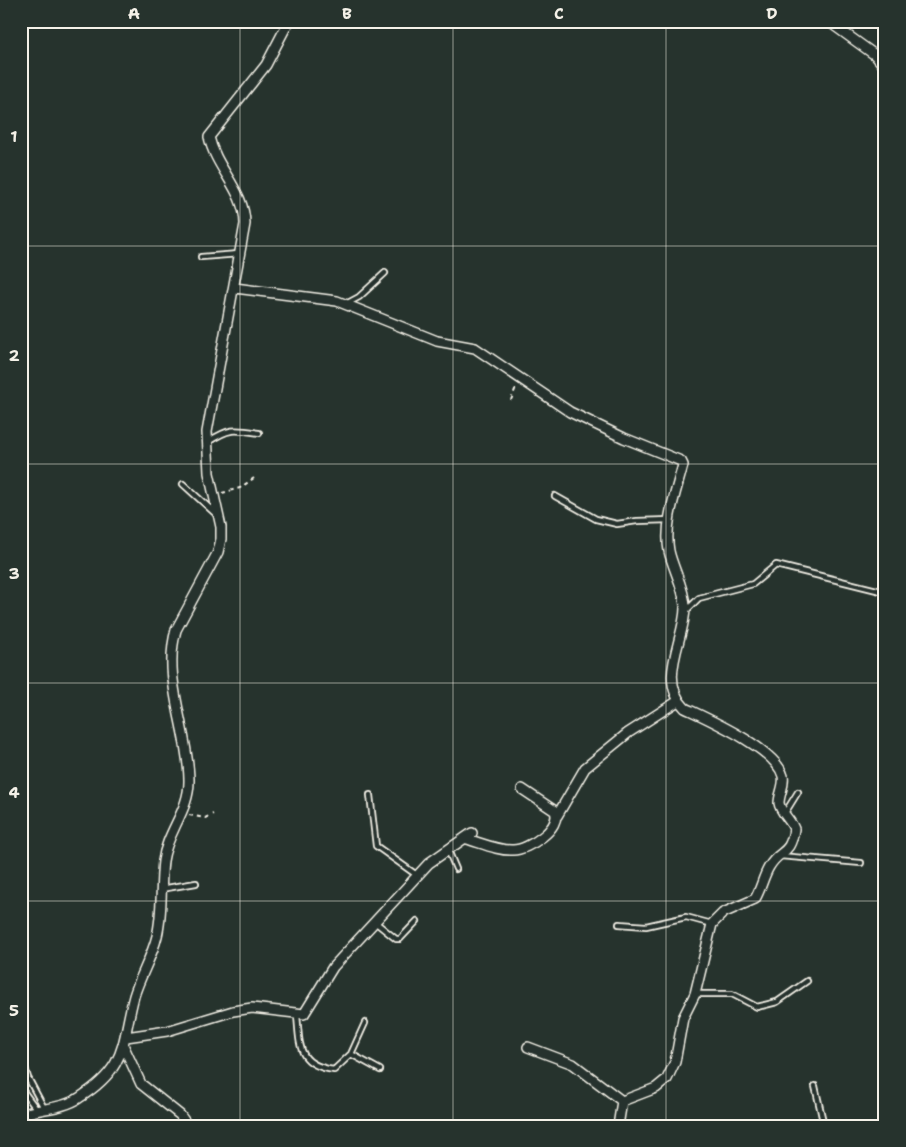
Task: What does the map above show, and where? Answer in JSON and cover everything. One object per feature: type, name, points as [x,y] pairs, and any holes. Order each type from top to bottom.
[{"type":"street","points":[[21,1115],[79,1098],[115,1066],[124,1047],[137,985],[156,938],[165,850],[189,794],[188,772],[171,657],[176,630],[218,552],[222,539],[212,495],[206,442],[210,407],[235,288],[245,212],[242,201],[218,161],[209,137],[266,65],[289,21]]},
{"type":"street","points":[[828,21],[875,55],[885,66]]},
{"type":"street","points":[[235,288],[308,296],[346,304],[437,341],[475,348],[570,412],[595,425],[681,461],[683,465],[670,520],[668,538],[669,552],[685,604],[673,665],[678,701],[685,708],[751,742],[780,769],[783,776],[779,802],[781,809],[792,823],[793,836],[788,849],[768,869],[755,899],[723,913],[712,924],[695,994],[683,1018],[675,1062],[667,1079],[663,1084],[622,1101]]},
{"type":"street","points":[[126,1036],[167,1031],[233,1010],[252,1008],[297,1015],[304,1014],[333,967],[437,857],[470,836],[514,850],[546,835],[555,823],[557,816],[586,768],[628,733],[678,701]]},
{"type":"street","points":[[522,789],[555,811],[557,816]]},
{"type":"street","points":[[124,1047],[142,1084],[180,1115],[188,1126]]},
{"type":"street","points":[[528,1047],[573,1064],[622,1101]]},
{"type":"street","points":[[618,1126],[622,1101]]},
{"type":"lane","points":[[200,257],[240,254]]},
{"type":"lane","points":[[346,304],[359,297],[384,273]]},
{"type":"lane","points":[[206,442],[225,431],[233,429],[259,433]]},
{"type":"lane","points":[[184,484],[205,506],[218,515]]},
{"type":"lane","points":[[555,496],[596,519],[616,524],[670,520]]},
{"type":"lane","points":[[684,614],[698,598],[753,584],[776,565],[885,592]]},
{"type":"lane","points":[[785,814],[798,792]]},
{"type":"lane","points":[[370,795],[376,846],[418,876]]},
{"type":"lane","points":[[448,850],[456,868]]},
{"type":"lane","points":[[780,856],[861,864]]},
{"type":"lane","points":[[161,889],[196,883]]},
{"type":"lane","points":[[619,924],[646,926],[686,917],[712,924]]},
{"type":"lane","points":[[375,922],[396,939],[400,939],[417,921]]},
{"type":"lane","points":[[695,994],[732,994],[757,1007],[777,1002],[807,981]]},
{"type":"lane","points":[[297,1015],[302,1054],[309,1062],[319,1068],[334,1070],[351,1054],[365,1023]]},
{"type":"lane","points":[[21,1054],[40,1109]]},
{"type":"lane","points":[[351,1054],[380,1070]]},
{"type":"lane","points":[[816,1086],[824,1126]]},
{"type":"lane","points":[[21,1088],[40,1109]]},
{"type":"path","points":[[511,400],[520,378]]},
{"type":"path","points":[[212,495],[240,488],[254,478]]},
{"type":"path","points":[[182,814],[205,818],[213,814]]}]
